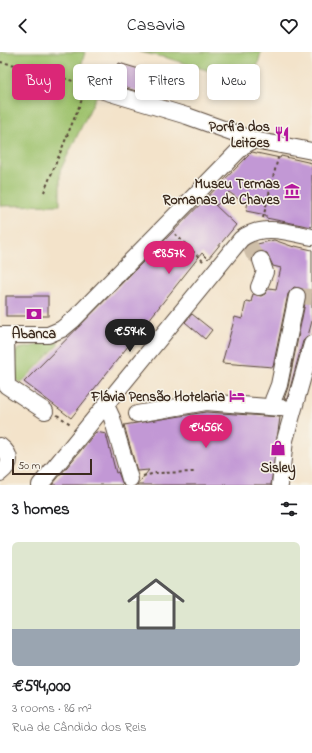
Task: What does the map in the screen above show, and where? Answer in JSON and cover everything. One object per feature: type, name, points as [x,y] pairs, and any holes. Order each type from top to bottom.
[{"type":"street","points":[[127,98],[187,116],[254,140],[312,152]]},
{"type":"street","points":[[52,413],[3,387],[3,335],[48,335],[62,329],[74,319],[243,146],[254,140]]},
{"type":"street","points":[[40,485],[215,272],[249,237],[276,230],[312,236]]},
{"type":"street","points":[[259,287],[265,272],[261,260]]},
{"type":"street","points":[[273,400],[279,385],[295,297]]},
{"type":"street","points":[[280,485],[285,440],[312,344]]},
{"type":"street","points":[[137,414],[206,402],[293,410]]},
{"type":"street","points":[[106,405],[112,418],[130,479]]},
{"type":"street","points":[[0,446],[8,452],[9,456],[5,469],[0,474]]},
{"type":"path","points":[[0,62],[31,68],[73,82]]},
{"type":"path","points":[[44,192],[81,100]]},
{"type":"path","points":[[249,237],[279,155]]},
{"type":"path","points":[[166,225],[215,272]]},
{"type":"path","points":[[52,413],[83,433]]},
{"type":"path","points":[[130,479],[156,473],[196,472]]},
{"type":"green space","points":[[0,52],[85,52],[82,64],[73,64],[73,100],[95,100],[60,171],[60,205],[0,206]]},
{"type":"green space","points":[[140,52],[261,52],[258,64],[207,64],[207,70],[199,68],[199,64],[187,64]]},
{"type":"green space","points":[[56,342],[59,344],[21,383],[15,379],[15,354],[18,349]]},
{"type":"building","points":[[127,65],[135,68],[135,91],[127,88]]},
{"type":"building","points":[[252,152],[280,158],[281,156],[312,163],[312,227],[266,218],[266,215],[246,211],[248,202],[241,201],[229,192],[217,205],[214,204],[236,225],[208,259],[202,253],[71,418],[24,382]]},
{"type":"building","points":[[274,240],[294,247],[312,250],[312,321],[308,336],[303,341],[287,399],[284,399],[288,387],[306,298],[303,289],[294,287],[288,294],[273,367],[222,363],[235,317],[242,319],[246,301],[251,302],[253,294],[261,296],[265,294],[269,288],[276,289],[281,268],[273,266],[267,253],[258,251],[254,254],[249,246]]},
{"type":"building","points":[[6,296],[48,296],[48,316],[6,316]]},
{"type":"building","points":[[192,314],[212,330],[205,339],[185,322]]},
{"type":"building","points":[[206,412],[280,417],[271,485],[137,485],[149,470],[137,471],[124,425]]},
{"type":"building","points":[[96,432],[106,434],[116,473],[118,472],[123,485],[52,485]]},
{"type":"tunnel","points":[[249,243],[253,253],[261,260]]},
{"type":"tunnel","points":[[297,296],[312,297]]},
{"type":"place","name":"Porfia dos Leitões","points":[[282,134]]},
{"type":"place","name":"Museu Termas Romanas de Chaves","points":[[292,191]]},
{"type":"place","name":"Abanca","points":[[34,314]]},
{"type":"place","name":"Flávia Pensão Hotelaria","points":[[237,396]]},
{"type":"place","name":"Sisley","points":[[278,448]]}]
